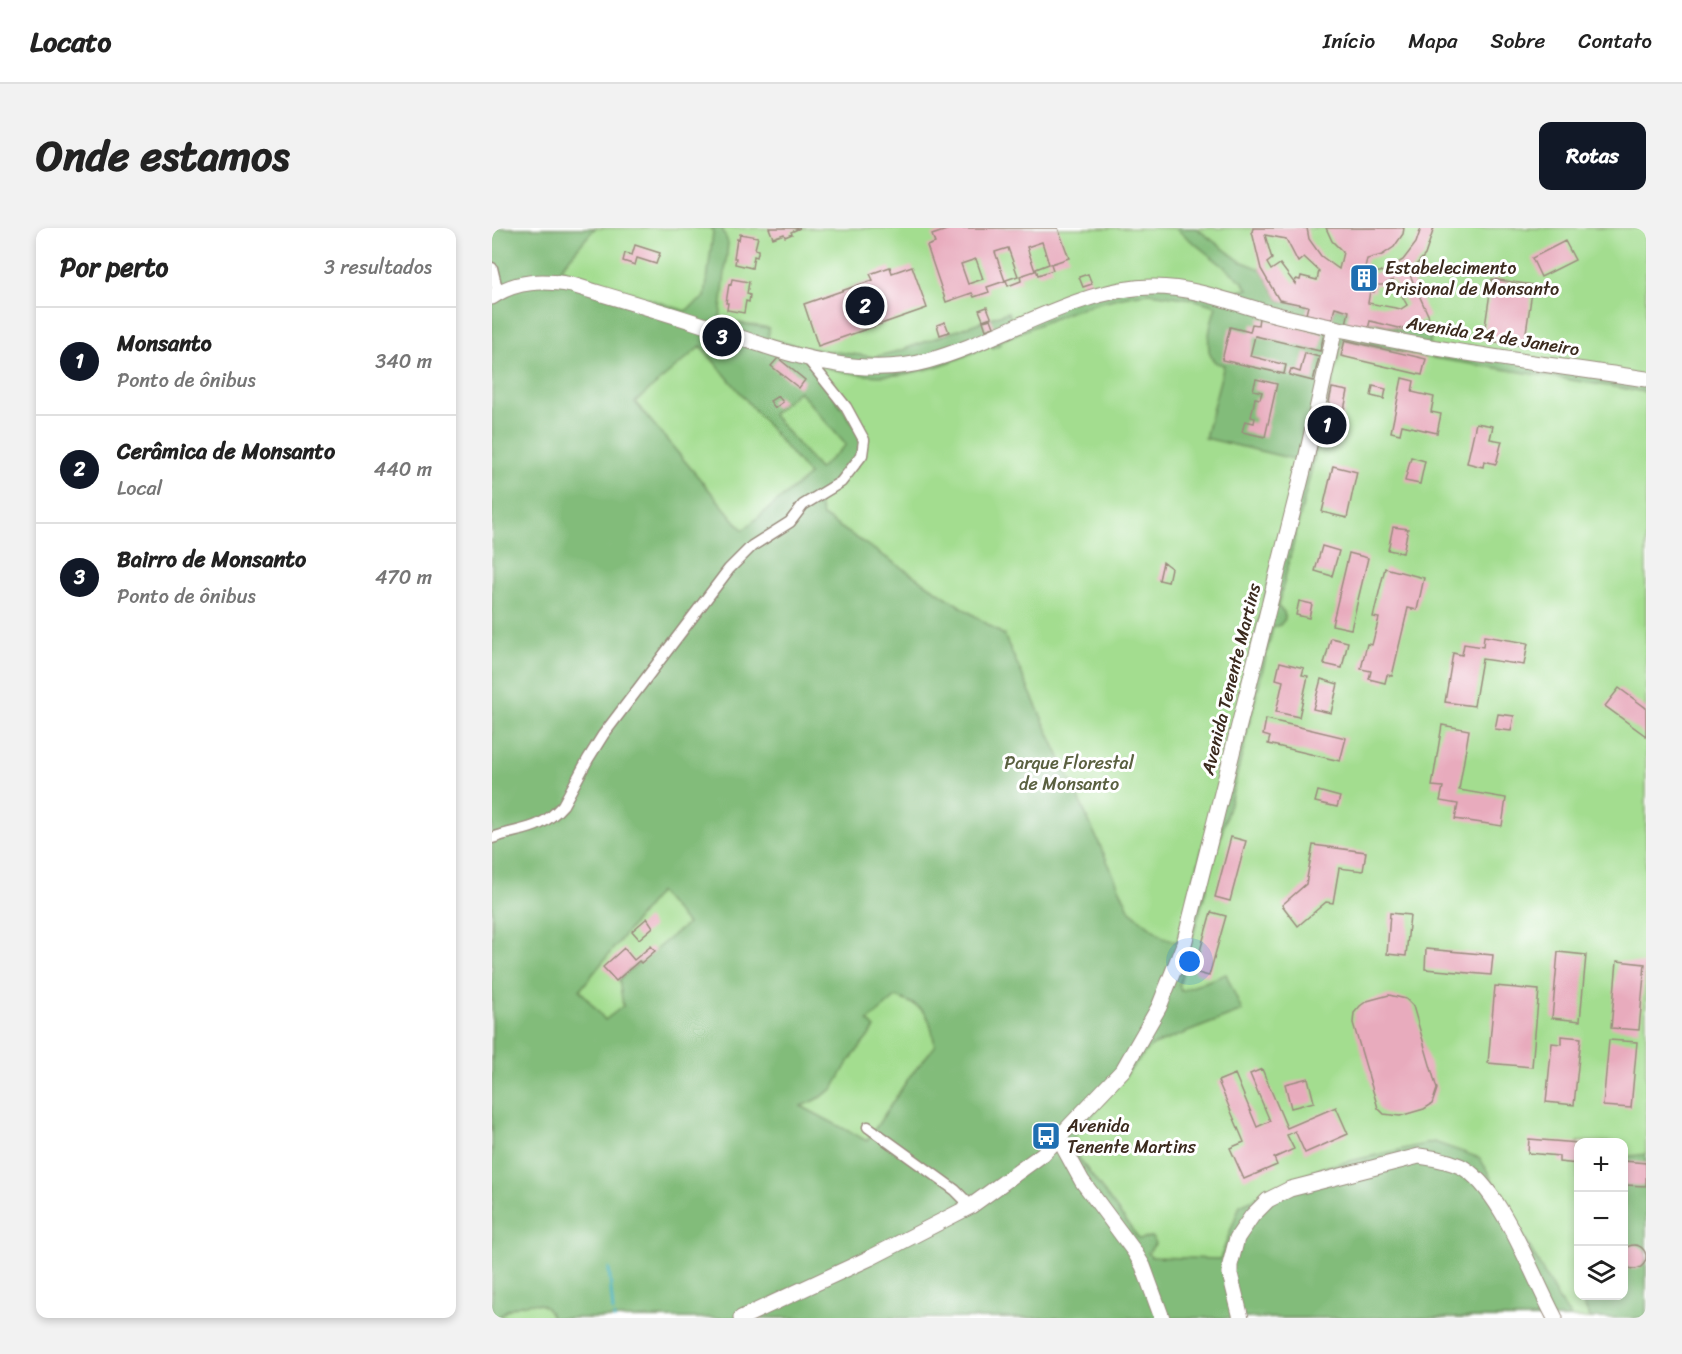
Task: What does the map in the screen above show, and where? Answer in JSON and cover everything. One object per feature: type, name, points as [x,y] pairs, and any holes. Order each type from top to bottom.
[{"type":"street","points":[[492,268],[495,295]]},
{"type":"street","name":"Avenida 24 de Janeiro","points":[[495,295],[536,281],[572,285],[807,358],[856,367],[900,367],[964,350],[1048,314],[1106,293],[1151,287],[1173,288],[1207,295],[1265,312],[1429,347],[1646,379]]},
{"type":"street","name":"Avenida Tenente Martins","points":[[741,1318],[870,1258],[971,1206],[1013,1177],[1059,1139],[1123,1070],[1159,1007],[1184,945],[1303,470],[1335,328]]},
{"type":"street","points":[[492,838],[534,828],[558,811],[603,735],[729,570],[753,546],[790,522],[803,505],[841,482],[860,460],[864,440],[846,407],[807,358]]},
{"type":"street","points":[[868,1127],[955,1190],[971,1206]]},
{"type":"street","points":[[1059,1139],[1082,1181],[1143,1266],[1162,1318]]},
{"type":"street","points":[[1241,1318],[1230,1275],[1230,1265],[1237,1238],[1252,1216],[1268,1200],[1290,1189],[1419,1156],[1440,1159],[1461,1166],[1485,1186],[1501,1209],[1555,1318]]},
{"type":"green space","name":"Parque Florestal de Monsanto","points":[[492,228],[1646,228],[1646,1318],[492,1318]]},
{"type":"green space","points":[[492,228],[595,228],[560,269],[685,311],[705,297],[713,232],[711,228],[722,228],[728,243],[720,320],[769,328],[768,339],[812,349],[875,357],[902,350],[1008,312],[1014,323],[1065,303],[1062,295],[1096,282],[1098,285],[1131,277],[1163,277],[1239,291],[1248,289],[1242,281],[1175,228],[1196,228],[1240,261],[1261,269],[1279,300],[1308,306],[1307,315],[1332,320],[1335,307],[1349,311],[1368,329],[1370,321],[1431,337],[1429,347],[1646,379],[1646,392],[1427,357],[1343,339],[1278,607],[1284,612],[1285,619],[1280,625],[1273,627],[1230,803],[1179,986],[1181,991],[1226,974],[1242,1011],[1154,1045],[1147,1050],[1075,1135],[1078,1157],[1139,1239],[1152,1237],[1155,1244],[1148,1253],[1151,1257],[1220,1259],[1240,1205],[1324,1167],[1434,1142],[1480,1158],[1571,1318],[553,1318],[544,1306],[533,1303],[507,1310],[499,1318],[492,1318]],"holes":[[[1150,293],[1193,299],[1216,306],[1209,335],[1209,350],[1215,362],[1224,365],[1205,438],[1298,460],[1217,795],[1177,942],[1164,938],[1130,911],[1004,635],[823,516],[816,497],[860,460],[864,440],[812,364],[875,376],[926,370],[959,359],[991,344],[993,348],[1000,344],[1000,341],[1073,311],[1130,295]],[[701,346],[809,475],[743,530],[635,402]],[[799,391],[846,445],[819,469],[772,414]],[[659,892],[687,924],[619,979],[623,1006],[605,1020],[580,990]],[[896,997],[915,1005],[925,1014],[931,1026],[935,1046],[910,1076],[867,1141],[801,1106],[833,1089],[847,1064],[875,1028],[868,1021]]]},
{"type":"green space","points":[[1646,1154],[1646,1315],[1644,1318],[1591,1318],[1584,1306],[1585,1300],[1628,1300],[1628,1156]]},
{"type":"building","points":[[769,228],[800,228],[785,237],[784,234],[773,238]]},
{"type":"building","points":[[952,228],[1058,228],[1069,258],[1051,264],[1053,270],[1038,275],[1036,269],[1049,264],[1042,242],[1027,247],[1035,271],[1020,276],[1021,281],[1008,286],[1006,280],[1018,276],[1008,248],[995,252],[1005,281],[987,287],[989,292],[974,297],[972,293],[946,302],[927,246],[935,243],[932,235]],"holes":[[[976,259],[983,279],[968,284],[961,264]]]},
{"type":"building","name":"Estabelecimento Prisional de Monsanto","points":[[1253,228],[1307,228],[1309,239],[1321,256],[1339,269],[1343,252],[1332,241],[1326,228],[1404,228],[1403,234],[1394,247],[1382,255],[1367,259],[1363,275],[1385,271],[1403,260],[1416,243],[1421,228],[1434,228],[1425,255],[1409,273],[1429,317],[1403,329],[1370,321],[1368,329],[1346,324],[1349,311],[1335,307],[1332,320],[1306,314],[1308,306],[1279,300],[1261,269]],"holes":[[[1265,235],[1286,239],[1298,262],[1304,257],[1319,271],[1317,280],[1301,276],[1300,280],[1296,279],[1295,284],[1280,264],[1271,270],[1267,263],[1272,259]],[[1393,280],[1407,305],[1401,309],[1368,303],[1370,291],[1374,292],[1375,285],[1383,285]]]},
{"type":"building","points":[[740,234],[758,237],[755,249],[758,253],[757,257],[754,256],[752,268],[735,264],[737,239],[739,240]]},
{"type":"building","points":[[1565,241],[1575,260],[1541,277],[1532,258]]},
{"type":"building","points":[[635,245],[660,253],[656,264],[637,258],[635,265],[623,261],[625,253],[632,255]]},
{"type":"building","points":[[912,266],[927,308],[818,346],[804,304],[873,280],[870,274],[890,267],[892,273]]},
{"type":"building","points":[[1088,274],[1092,284],[1083,287],[1079,277]]},
{"type":"building","points":[[732,279],[749,282],[747,294],[750,295],[749,302],[746,301],[744,313],[727,310],[729,284],[731,285]]},
{"type":"building","points":[[1492,279],[1533,285],[1524,346],[1483,340]]},
{"type":"building","points":[[987,307],[991,317],[983,320],[979,310]]},
{"type":"building","points":[[1259,318],[1324,334],[1320,351],[1255,336],[1250,356],[1286,365],[1284,374],[1222,360],[1230,327],[1250,332],[1252,324],[1258,325]]},
{"type":"building","points":[[991,319],[994,327],[986,330],[983,321]]},
{"type":"building","points":[[945,322],[949,332],[940,335],[937,325]]},
{"type":"building","points":[[1345,340],[1426,359],[1422,375],[1341,356]]},
{"type":"building","points":[[1305,353],[1319,357],[1313,381],[1289,375],[1291,369],[1300,372]]},
{"type":"building","points":[[778,358],[805,380],[799,388],[771,366]]},
{"type":"building","points":[[1402,378],[1414,381],[1412,392],[1434,397],[1431,412],[1441,414],[1437,433],[1402,425],[1400,434],[1391,432]]},
{"type":"building","points":[[1256,379],[1277,384],[1265,437],[1242,432],[1245,421],[1254,423],[1255,418],[1251,417],[1255,398],[1260,399],[1262,392],[1253,390]]},
{"type":"building","points":[[1373,386],[1386,389],[1384,399],[1371,396]]},
{"type":"building","points":[[1332,388],[1348,391],[1341,424],[1325,420]]},
{"type":"building","points":[[778,396],[783,402],[775,408],[770,401]]},
{"type":"building","points":[[1476,423],[1493,426],[1490,439],[1502,441],[1496,464],[1484,461],[1483,467],[1467,463]]},
{"type":"building","points":[[1411,457],[1425,461],[1420,484],[1405,481]]},
{"type":"building","points":[[1333,466],[1357,472],[1347,518],[1322,512]]},
{"type":"building","points":[[1393,527],[1408,529],[1403,553],[1388,550]]},
{"type":"building","points":[[1322,546],[1339,551],[1332,576],[1315,571]]},
{"type":"building","points":[[1349,553],[1368,558],[1351,629],[1332,625]]},
{"type":"building","points":[[1163,562],[1171,568],[1168,582],[1159,580]]},
{"type":"building","points":[[1385,568],[1424,578],[1417,610],[1408,608],[1392,676],[1387,675],[1385,683],[1369,679],[1371,671],[1361,669],[1367,644],[1372,645],[1379,618],[1373,617]]},
{"type":"building","points":[[1299,601],[1312,604],[1309,618],[1296,615]]},
{"type":"building","points":[[1484,636],[1528,643],[1524,665],[1482,659],[1474,706],[1445,702],[1453,653],[1462,655],[1464,644],[1483,647]]},
{"type":"building","points":[[1331,638],[1348,642],[1342,668],[1324,664]]},
{"type":"building","points":[[1280,662],[1304,668],[1302,675],[1308,676],[1299,717],[1276,712],[1283,681],[1276,679]]},
{"type":"building","points":[[1321,679],[1338,684],[1331,713],[1313,709]]},
{"type":"building","points":[[1619,688],[1646,708],[1646,736],[1605,706]]},
{"type":"building","points":[[1498,714],[1514,716],[1511,731],[1495,729]]},
{"type":"building","points":[[1266,719],[1346,738],[1340,761],[1268,744],[1270,737],[1263,735]]},
{"type":"building","points":[[1442,725],[1469,730],[1459,790],[1506,798],[1502,826],[1455,819],[1458,804],[1440,801],[1443,787],[1432,786]]},
{"type":"building","points":[[1318,791],[1340,797],[1337,807],[1315,802]]},
{"type":"building","points":[[1231,837],[1246,841],[1230,901],[1215,897]]},
{"type":"building","points":[[1313,845],[1366,852],[1363,871],[1339,868],[1333,903],[1326,902],[1298,926],[1282,905],[1306,884]]},
{"type":"building","points":[[1211,912],[1226,916],[1209,976],[1194,972]]},
{"type":"building","points":[[1390,913],[1410,915],[1406,956],[1387,954]]},
{"type":"building","points":[[647,918],[653,927],[639,939],[632,931]]},
{"type":"building","points":[[651,946],[655,951],[641,963],[639,961],[616,981],[603,967],[624,948],[634,960]]},
{"type":"building","points":[[1426,949],[1493,955],[1491,975],[1425,969]]},
{"type":"building","points":[[1558,952],[1586,955],[1580,1021],[1552,1018]]},
{"type":"building","points":[[1617,961],[1645,964],[1639,1030],[1611,1028]]},
{"type":"building","points":[[1495,986],[1539,990],[1532,1067],[1488,1063]]},
{"type":"building","points":[[1389,995],[1406,999],[1413,1006],[1437,1089],[1432,1104],[1424,1109],[1400,1116],[1384,1114],[1378,1108],[1353,1023],[1354,1013],[1360,1006],[1367,1001]]},
{"type":"building","points":[[1561,1036],[1581,1038],[1574,1105],[1546,1102],[1552,1043],[1561,1044]]},
{"type":"building","points":[[1609,1040],[1637,1042],[1631,1108],[1603,1106]]},
{"type":"building","points":[[1262,1069],[1287,1128],[1336,1107],[1348,1134],[1305,1153],[1295,1131],[1287,1135],[1294,1149],[1274,1158],[1277,1165],[1244,1179],[1230,1148],[1244,1142],[1218,1081],[1235,1074],[1257,1127],[1270,1121],[1250,1074]]},
{"type":"building","points":[[1308,1078],[1314,1102],[1291,1108],[1285,1084]]},
{"type":"building","points":[[1529,1139],[1574,1143],[1574,1164],[1559,1162],[1559,1156],[1528,1153]]},
{"type":"building","points":[[1628,1161],[1646,1163],[1646,1186],[1628,1185]]},
{"type":"building","points":[[1629,1246],[1639,1246],[1645,1252],[1645,1262],[1639,1268],[1628,1267]]},
{"type":"waterway","points":[[609,1269],[613,1311]]},
{"type":"place","name":"Estabelecimento Prisional de Monsanto","points":[[1364,278]]},
{"type":"place","name":"Cerâmica de Monsanto","points":[[865,306]]},
{"type":"place","name":"Bairro de Monsanto","points":[[722,337]]},
{"type":"place","name":"Monsanto","points":[[1327,425]]},
{"type":"place","name":"Avenida Tenente Martins","points":[[1046,1136]]}]
